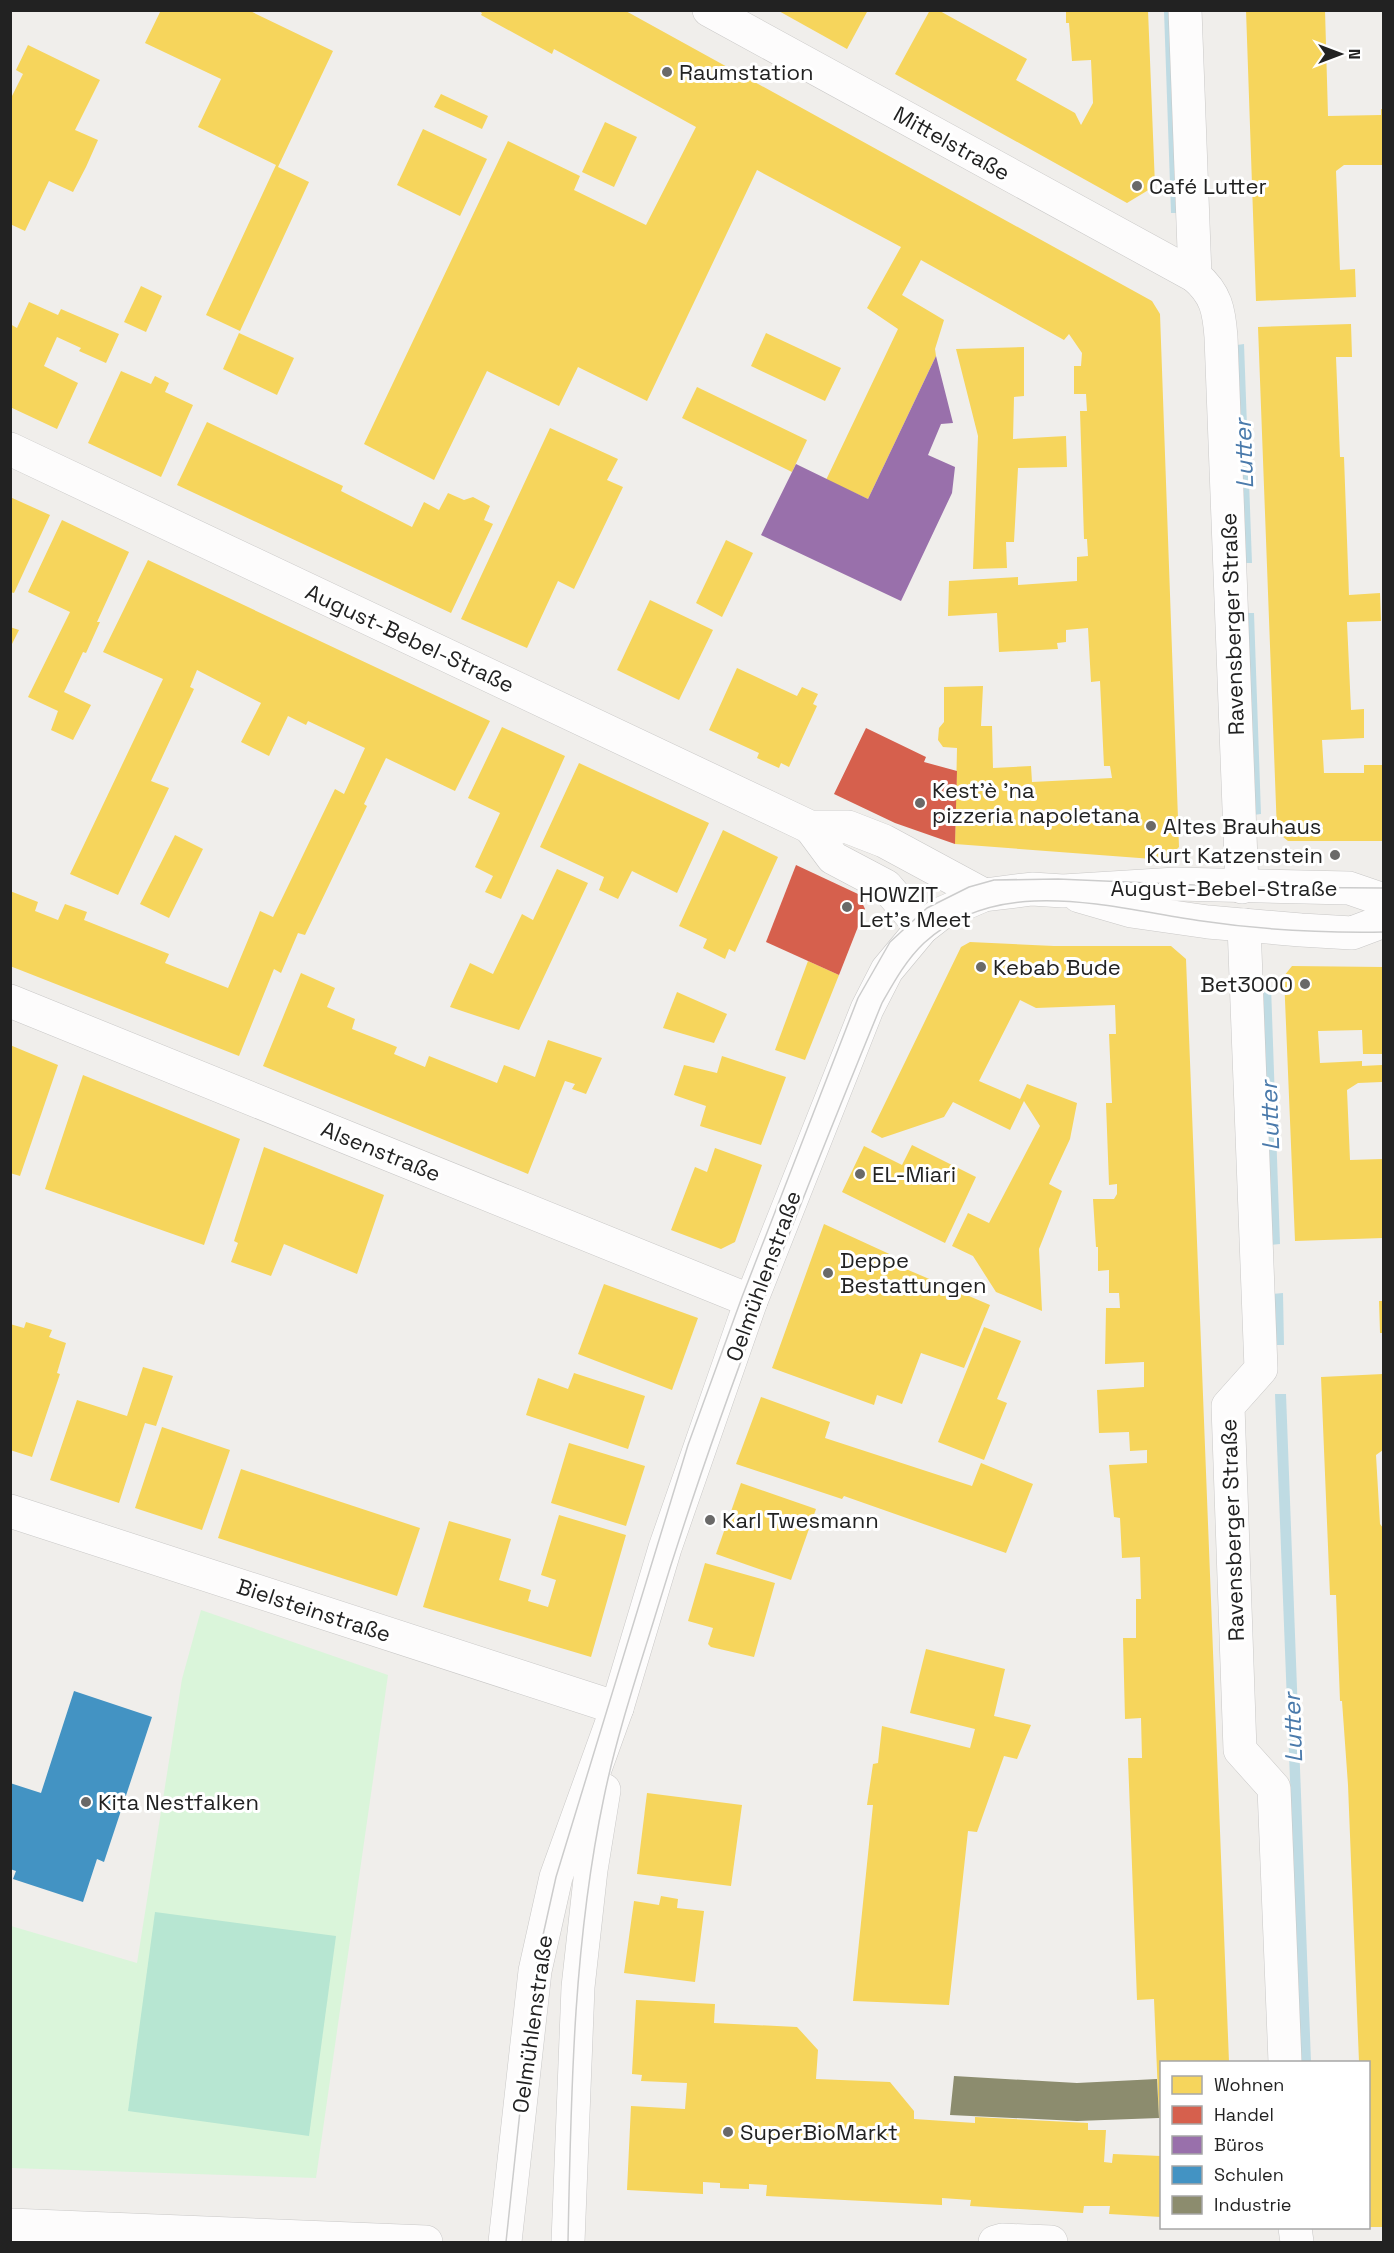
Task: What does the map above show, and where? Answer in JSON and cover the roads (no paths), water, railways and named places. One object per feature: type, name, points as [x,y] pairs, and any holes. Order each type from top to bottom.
[{"type":"street","name":"Mittelstraße","points":[[709,10],[1195,276]]},
{"type":"street","points":[[1185,10],[1195,276]]},
{"type":"street","name":"Ravensberger Straße","points":[[1195,276],[1208,287],[1216,300],[1219,315],[1242,887]]},
{"type":"street","name":"August-Bebel-Straße","points":[[10,449],[810,828],[848,827],[884,841],[984,895],[1032,889],[1063,891],[1141,885],[1349,888],[1383,900]]},
{"type":"street","name":"August-Bebel-Straße","points":[[810,828],[833,858],[886,886],[922,928]]},
{"type":"street","name":"August-Bebel-Straße","points":[[1063,891],[1131,911],[1244,925],[1352,933],[1383,921]]},
{"type":"street","name":"Oelmühlenstraße","points":[[505,2242],[535,1971],[556,1877],[617,1708],[665,1548],[752,1301],[867,1009],[887,970],[922,928],[940,914],[984,895]]},
{"type":"street","name":"Ravensberger Straße","points":[[1244,925],[1261,1369],[1228,1406],[1240,1749],[1274,1788],[1285,2061]]},
{"type":"street","name":"Alsenstraße","points":[[10,1001],[752,1301]]},
{"type":"street","name":"Bielsteinstraße","points":[[10,1511],[617,1708]]},
{"type":"street","name":"Oelmühlenstraße","points":[[568,2242],[578,1987],[591,1870],[617,1708]]},
{"type":"street","points":[[10,2225],[426,2242]]},
{"type":"street","points":[[995,2242],[1002,2240],[1051,2242]]},
{"type":"water","points":[[1164,11],[1171,11],[1178,213],[1171,213]]},
{"type":"water","name":"Lutter","points":[[1244,344],[1252,563],[1244,563],[1237,345]]},
{"type":"water","points":[[1246,613],[1254,613],[1261,814],[1253,815]]},
{"type":"water","name":"Lutter","points":[[1260,986],[1271,986],[1280,1244],[1269,1245]]},
{"type":"water","points":[[1283,1293],[1284,1345],[1273,1345],[1272,1294]]},
{"type":"water","name":"Lutter","points":[[1275,1394],[1286,1394],[1311,2061],[1301,2061]]},
{"type":"tram line","points":[[506,2242],[535,1971],[556,1877],[688,1445],[742,1297],[858,998],[890,942],[927,908],[969,887],[994,880],[1058,879],[1242,887],[1384,888]]},
{"type":"tram line","points":[[568,2242],[573,2075],[580,1963],[594,1852],[615,1750],[681,1533],[734,1380],[851,1078],[882,1003],[896,979],[924,943],[954,921],[987,908],[1021,902],[1057,901],[1094,904],[1270,929],[1384,932]]},
{"type":"place","name":"Raumstation","points":[[667,72]]},
{"type":"place","name":"Café Lutter","points":[[1137,186]]},
{"type":"place","name":"Kest'è 'na pizzeria napoletana","points":[[920,803]]},
{"type":"place","name":"Altes Brauhaus","points":[[1151,826]]},
{"type":"place","name":"Kurt Katzenstein","points":[[1335,855]]},
{"type":"place","name":"HOWZIT Let's Meet","points":[[847,907]]},
{"type":"place","name":"Kebab Bude","points":[[981,967]]},
{"type":"place","name":"Bet3000","points":[[1305,984]]},
{"type":"place","name":"EL-Miari","points":[[860,1174]]},
{"type":"place","name":"Deppe Bestattungen","points":[[828,1273]]},
{"type":"place","name":"Karl Twesmann","points":[[710,1520]]},
{"type":"place","name":"Kita Nestfalken","points":[[86,1802]]},
{"type":"place","name":"SuperBioMarkt","points":[[728,2132]]}]
